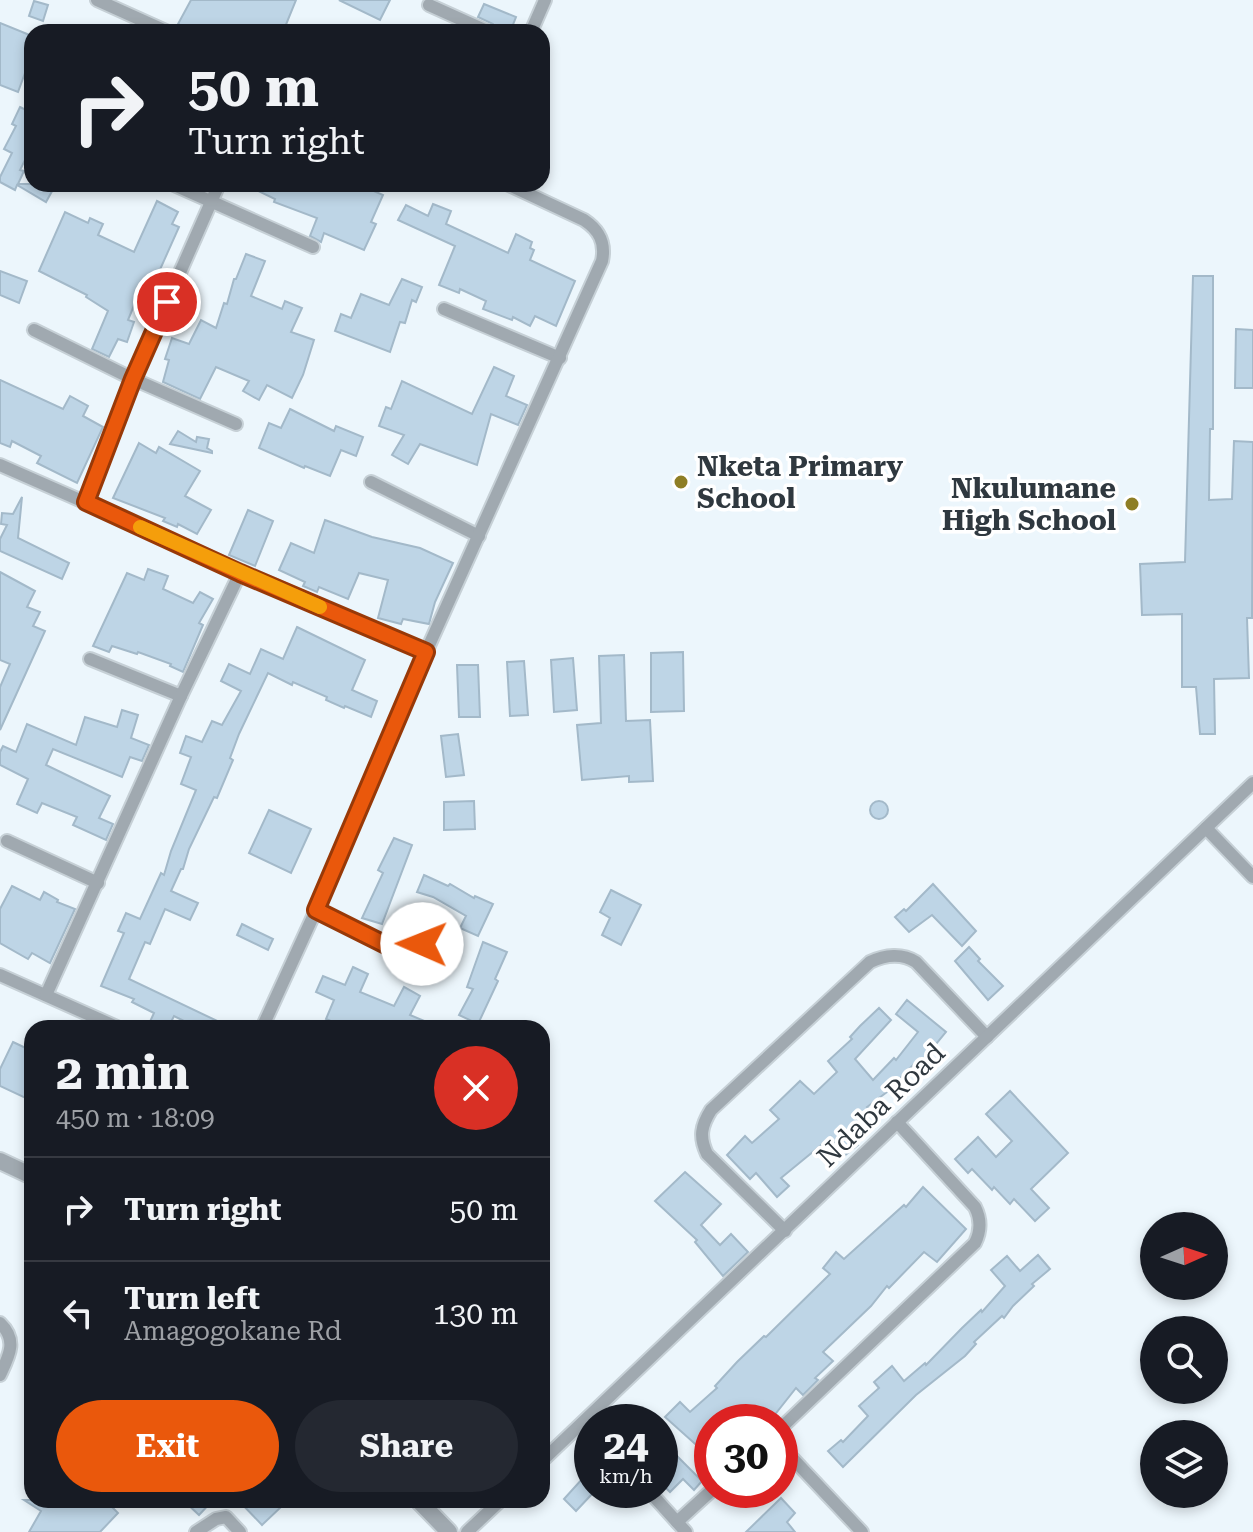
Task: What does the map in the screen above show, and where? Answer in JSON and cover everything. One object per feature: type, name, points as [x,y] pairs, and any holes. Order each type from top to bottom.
[{"type":"street","points":[[97,0],[150,24]]},
{"type":"street","points":[[126,13],[132,0]]},
{"type":"street","points":[[534,24],[545,0]]},
{"type":"street","points":[[429,5],[471,24]]},
{"type":"street","points":[[192,192],[313,247]]},
{"type":"street","points":[[86,502],[133,379],[216,192]]},
{"type":"street","points":[[266,1020],[426,652],[602,261],[604,251],[601,237],[584,220],[524,192]]},
{"type":"street","points":[[444,309],[560,358]]},
{"type":"street","points":[[34,330],[133,379],[236,424]]},
{"type":"street","points":[[0,465],[240,573],[426,652]]},
{"type":"street","points":[[371,482],[479,536]]},
{"type":"street","points":[[46,995],[240,573]]},
{"type":"street","points":[[90,659],[181,696]]},
{"type":"street","name":"Ndaba Road","points":[[608,1404],[897,1122],[1253,783]]},
{"type":"street","points":[[1206,828],[1253,877]]},
{"type":"street","points":[[7,841],[98,883]]},
{"type":"street","points":[[316,910],[392,948],[404,949],[422,944]]},
{"type":"street","points":[[785,1231],[707,1154],[701,1142],[701,1130],[711,1110],[870,962],[878,958],[901,956],[916,962],[987,1037]]},
{"type":"street","points":[[0,975],[101,1020]]},
{"type":"street","points":[[798,1412],[975,1243],[978,1236],[980,1219],[975,1207],[897,1122]]},
{"type":"street","points":[[0,1161],[24,1172]]},
{"type":"street","points":[[0,1323],[9,1332],[12,1343],[0,1375]]},
{"type":"street","name":"Ndaba Road","points":[[550,1455],[574,1435]]},
{"type":"street","points":[[798,1464],[862,1532]]},
{"type":"street","points":[[677,1522],[694,1506]]},
{"type":"street","points":[[426,1508],[449,1532]]},
{"type":"street","points":[[467,1532],[492,1508]]},
{"type":"street","points":[[664,1508],[686,1532]]},
{"type":"street","points":[[196,1532],[216,1519],[226,1517],[240,1532]]},
{"type":"building","points":[[191,0],[296,0],[286,24],[178,24]]},
{"type":"building","points":[[339,0],[390,0],[380,20]]},
{"type":"building","points":[[34,1],[48,5],[43,21],[29,16]]},
{"type":"building","points":[[484,4],[516,17],[513,24],[493,24],[478,17]]},
{"type":"building","points":[[0,23],[24,33],[24,76],[18,92],[0,85]]},
{"type":"building","points":[[20,107],[24,109],[24,162],[20,170],[24,171],[18,184],[24,184],[24,189],[17,185],[15,190],[0,182],[12,153],[4,149],[16,126],[12,124]]},
{"type":"building","points":[[29,192],[52,192],[46,202]]},
{"type":"building","points":[[261,192],[376,192],[383,195],[371,222],[376,224],[364,250],[324,233],[321,242],[310,236],[317,218],[274,202],[275,199]]},
{"type":"building","points":[[157,201],[178,212],[172,224],[179,227],[158,274],[166,277],[159,294],[142,286],[128,320],[134,322],[127,342],[118,339],[109,357],[92,349],[108,311],[87,295],[39,271],[65,212],[88,223],[90,218],[103,224],[98,235],[134,252]]},
{"type":"building","points":[[433,204],[451,211],[446,224],[508,253],[516,234],[532,242],[530,248],[534,250],[530,260],[575,281],[556,326],[535,316],[530,326],[513,317],[512,320],[483,309],[486,301],[460,289],[459,293],[439,285],[455,246],[398,220],[406,205],[428,216]]},
{"type":"building","points":[[246,254],[265,261],[251,296],[282,309],[285,301],[302,308],[291,332],[314,340],[292,398],[267,385],[259,400],[243,391],[249,381],[216,367],[200,399],[163,382],[169,360],[165,359],[172,338],[189,344],[201,320],[216,328]]},
{"type":"building","points":[[0,271],[27,281],[19,303],[0,295]]},
{"type":"building","points":[[1193,276],[1213,276],[1213,429],[1210,429],[1209,500],[1232,499],[1234,441],[1253,442],[1252,618],[1247,618],[1249,678],[1214,679],[1215,734],[1200,734],[1196,687],[1182,687],[1182,614],[1142,615],[1140,564],[1185,562]]},
{"type":"building","points":[[402,279],[422,287],[416,302],[412,300],[405,323],[400,322],[390,352],[335,331],[341,314],[351,318],[361,294],[389,305]]},
{"type":"building","points":[[1236,329],[1253,330],[1253,388],[1235,388]]},
{"type":"building","points":[[494,367],[514,376],[506,396],[527,405],[518,425],[491,414],[477,465],[420,444],[408,464],[392,455],[404,435],[379,426],[386,407],[391,409],[402,381],[472,414]]},
{"type":"building","points":[[0,380],[63,409],[70,396],[88,406],[83,416],[103,427],[77,483],[37,463],[41,456],[12,441],[10,447],[0,443]]},
{"type":"building","points":[[290,409],[334,431],[336,426],[363,437],[356,456],[341,450],[330,476],[259,448],[269,423],[281,428]]},
{"type":"building","points":[[178,431],[196,442],[197,437],[209,439],[207,448],[212,453],[170,444]]},
{"type":"building","points":[[139,443],[156,453],[159,447],[200,471],[185,496],[211,510],[197,534],[113,498]]},
{"type":"building","points":[[22,497],[18,538],[69,563],[62,579],[0,551],[0,539],[7,525],[1,524],[2,513],[13,514]]},
{"type":"building","points":[[248,510],[273,521],[255,566],[229,555]]},
{"type":"building","points":[[325,520],[372,537],[420,548],[453,563],[435,602],[429,624],[403,619],[401,624],[378,618],[388,580],[359,573],[348,599],[319,587],[317,592],[303,586],[305,582],[279,570],[291,543],[314,553]]},
{"type":"building","points":[[148,569],[168,576],[163,589],[193,603],[200,592],[213,599],[199,623],[203,625],[183,672],[171,664],[138,652],[112,646],[109,652],[93,646],[127,573],[144,580]]},
{"type":"building","points":[[0,572],[35,591],[27,607],[40,612],[33,626],[45,631],[0,730],[0,687],[10,664],[0,660]]},
{"type":"building","points":[[297,627],[365,660],[352,690],[377,701],[371,717],[268,673],[239,734],[230,758],[233,760],[217,798],[214,797],[171,891],[198,903],[190,920],[165,909],[150,944],[145,942],[129,979],[215,1020],[182,1020],[174,1016],[172,1020],[151,1020],[154,1013],[132,1002],[134,999],[101,986],[124,933],[118,931],[126,913],[140,919],[161,873],[164,875],[196,790],[181,784],[191,757],[180,753],[186,736],[202,742],[212,721],[222,725],[241,691],[221,681],[229,664],[250,674],[261,649],[283,659]]},
{"type":"building","points":[[683,652],[684,711],[651,712],[651,653]]},
{"type":"building","points":[[624,655],[626,721],[650,720],[653,781],[629,782],[629,776],[582,780],[577,725],[601,723],[599,656]]},
{"type":"building","points":[[573,658],[577,710],[554,712],[551,660]]},
{"type":"building","points":[[524,661],[528,715],[510,716],[507,662]]},
{"type":"building","points":[[457,665],[478,665],[480,717],[459,717]]},
{"type":"building","points":[[122,710],[138,715],[131,738],[149,745],[142,761],[130,757],[122,777],[53,749],[46,765],[110,796],[99,818],[113,824],[106,840],[73,825],[77,817],[42,803],[37,813],[17,804],[28,779],[0,765],[0,752],[3,746],[16,752],[27,724],[76,745],[85,717],[117,727]]},
{"type":"building","points":[[458,734],[464,775],[446,777],[441,736]]},
{"type":"building","points":[[474,801],[475,829],[444,830],[444,802]]},
{"type":"building","points":[[879,801],[886,803],[886,817],[879,819],[872,817],[870,810],[872,803]]},
{"type":"building","points":[[269,810],[311,829],[291,873],[249,853]]},
{"type":"building","points":[[394,838],[412,845],[382,924],[362,918],[383,873],[378,870]]},
{"type":"building","points":[[424,875],[493,904],[478,936],[460,928],[466,916],[433,897],[417,892]]},
{"type":"building","points":[[933,884],[976,931],[962,946],[932,915],[909,932],[895,917],[904,909],[906,911]]},
{"type":"building","points":[[12,886],[40,900],[44,892],[57,902],[75,909],[50,963],[32,953],[28,959],[0,943],[0,909]]},
{"type":"building","points":[[611,890],[641,905],[621,945],[602,935],[610,918],[600,912]]},
{"type":"building","points":[[242,924],[273,939],[268,950],[237,935]]},
{"type":"building","points":[[483,942],[507,952],[480,1020],[470,1020],[459,1015],[473,989],[467,987]]},
{"type":"building","points":[[969,947],[980,959],[978,961],[1003,986],[988,1000],[955,961]]},
{"type":"building","points":[[353,967],[368,974],[360,992],[394,1006],[404,987],[420,996],[410,1015],[422,1020],[326,1019],[334,1000],[316,992],[323,976],[345,985]]},
{"type":"building","points":[[907,1000],[946,1032],[918,1066],[915,1063],[887,1092],[867,1107],[870,1110],[849,1131],[858,1145],[844,1156],[831,1137],[781,1178],[789,1186],[777,1197],[756,1173],[750,1179],[727,1155],[745,1136],[752,1143],[779,1119],[770,1110],[800,1081],[814,1094],[837,1072],[828,1061],[879,1008],[891,1020],[855,1059],[873,1080],[894,1058],[896,1060],[918,1032],[896,1014]]},
{"type":"building","points":[[13,1042],[24,1047],[24,1097],[0,1086],[0,1069]]},
{"type":"building","points":[[1010,1091],[1068,1153],[1031,1189],[1049,1208],[1035,1221],[1014,1199],[1010,1204],[972,1169],[968,1173],[955,1159],[978,1137],[996,1157],[1012,1141],[986,1114]]},
{"type":"building","points":[[685,1172],[721,1204],[701,1225],[720,1245],[731,1234],[748,1252],[723,1276],[695,1242],[697,1240],[655,1201]]},
{"type":"building","points":[[923,1187],[966,1229],[937,1262],[924,1252],[889,1288],[887,1286],[871,1306],[823,1352],[833,1361],[803,1395],[796,1388],[783,1404],[699,1404],[717,1388],[715,1386],[737,1362],[830,1274],[823,1268],[836,1252],[844,1259],[904,1205],[906,1207]]},
{"type":"building","points":[[1038,1255],[1050,1269],[1032,1284],[1034,1286],[1004,1318],[1002,1316],[974,1342],[976,1344],[965,1356],[916,1395],[843,1467],[828,1451],[841,1440],[843,1442],[868,1416],[859,1406],[879,1388],[874,1382],[892,1366],[904,1381],[926,1365],[1005,1286],[991,1270],[1007,1256],[1020,1271]]},
{"type":"building","points":[[680,1402],[690,1412],[694,1408],[694,1443],[678,1429],[678,1404]]},
{"type":"building","points":[[678,1457],[694,1473],[694,1490],[683,1479],[678,1484]]},
{"type":"building","points":[[574,1488],[574,1508],[579,1508],[576,1511],[564,1499]]},
{"type":"building","points":[[36,1508],[113,1508],[118,1513],[100,1532],[29,1532],[41,1511]]},
{"type":"building","points":[[192,1508],[206,1508],[199,1515]]},
{"type":"building","points":[[246,1508],[280,1508],[262,1525]]},
{"type":"building","points":[[771,1508],[790,1508],[795,1513],[787,1522],[795,1532],[746,1532]]},
{"type":"slow traffic","points":[[140,527],[320,607]]},
{"type":"place","name":"Nketa Primary School","points":[[681,482]]},
{"type":"place","name":"Nkulumane High School","points":[[1132,504]]},
{"type":"route","points":[[167,302],[133,379],[86,502],[240,573],[426,652],[316,910],[392,948],[404,949],[422,944]]}]
